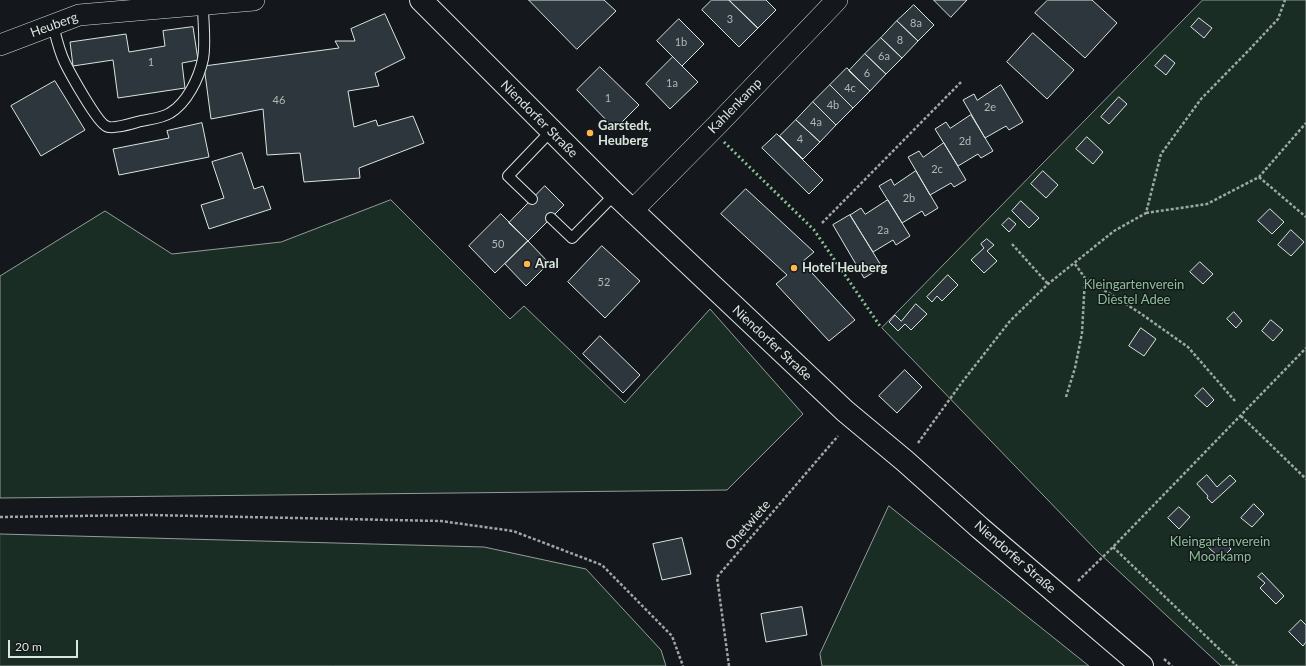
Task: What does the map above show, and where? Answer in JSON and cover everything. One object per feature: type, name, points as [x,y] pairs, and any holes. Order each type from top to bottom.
[{"type":"main road","name":"Niendorfer Straße","points":[[421,0],[632,211],[853,419],[906,461],[1142,666]]},
{"type":"street","name":"Heuberg","points":[[0,45],[53,25],[80,7],[203,5],[254,0]]},
{"type":"street","name":"Kahlenkamp","points":[[632,211],[719,123],[836,0]]},
{"type":"lane","points":[[53,25],[65,63],[100,123],[107,127],[116,127],[159,118],[169,114],[186,100],[193,87],[202,61],[203,5]]},
{"type":"lane","points":[[532,199],[508,176],[551,131]]},
{"type":"lane","points":[[551,218],[572,238],[615,194]]},
{"type":"path","points":[[1146,213],[1161,154],[1202,99],[1278,18],[1285,0]]},
{"type":"path","points":[[822,223],[962,81]]},
{"type":"path","points":[[916,447],[963,381],[1010,321],[1048,284],[1114,231],[1146,213],[1207,204],[1259,176],[1306,123]]},
{"type":"path","points":[[1259,176],[1306,217]]},
{"type":"path","points":[[1012,244],[1048,284]]},
{"type":"path","points":[[1074,264],[1086,278],[1140,313],[1188,347],[1235,401]]},
{"type":"path","points":[[1066,397],[1075,368],[1082,334],[1086,278]]},
{"type":"path","points":[[1076,584],[1306,348]]},
{"type":"path","points":[[1241,416],[1306,479]]},
{"type":"path","name":"Ohetwiete","points":[[729,666],[717,577],[853,419]]},
{"type":"path","points":[[0,517],[149,515],[441,521],[513,531],[602,565],[672,636],[683,666]]},
{"type":"path","points":[[1113,547],[1237,666]]},
{"type":"green space","name":"Kleingartenverein Diestel Adee","points":[[1203,0],[1306,0],[1306,666],[1221,666],[1098,552],[882,328]]},
{"type":"green space","points":[[391,200],[510,319],[524,306],[625,403],[710,309],[803,414],[727,490],[0,498],[0,276],[105,211],[172,254],[281,242]]},
{"type":"green space","points":[[889,506],[1089,666],[822,666],[820,654]]},
{"type":"green space","points":[[0,534],[484,547],[586,569],[661,650],[666,666],[0,666]]},
{"type":"building","points":[[529,0],[604,0],[616,11],[577,49]]},
{"type":"building","points":[[712,0],[729,0],[758,28],[739,47],[702,10]]},
{"type":"building","points":[[729,0],[766,0],[776,10],[758,28]]},
{"type":"building","points":[[934,0],[967,0],[951,17]]},
{"type":"building","points":[[1048,0],[1092,0],[1117,23],[1085,58],[1035,13]]},
{"type":"building","points":[[914,5],[934,25],[918,41],[897,21]]},
{"type":"building","points":[[385,14],[405,58],[375,73],[379,86],[348,91],[354,127],[376,120],[378,126],[413,116],[424,143],[359,168],[360,178],[304,182],[300,153],[267,155],[263,109],[211,119],[204,66],[339,48],[335,41],[355,41],[351,29]]},
{"type":"building","points":[[1199,18],[1212,28],[1204,38],[1191,27]]},
{"type":"building","points":[[679,19],[704,44],[682,66],[657,41]]},
{"type":"building","points":[[897,21],[918,41],[902,58],[881,38]]},
{"type":"building","points":[[193,27],[198,60],[182,63],[185,88],[118,98],[113,60],[73,66],[70,42],[126,34],[129,52],[165,46],[163,31]]},
{"type":"building","points":[[1033,33],[1074,70],[1047,99],[1007,62]]},
{"type":"building","points":[[881,38],[902,58],[886,74],[865,54]]},
{"type":"building","points":[[865,54],[886,74],[870,91],[849,71]]},
{"type":"building","points":[[1165,55],[1175,63],[1166,75],[1155,66]]},
{"type":"building","points":[[673,57],[698,82],[670,109],[646,84]]},
{"type":"building","points":[[600,67],[639,105],[615,129],[577,90]]},
{"type":"building","points":[[847,68],[870,91],[853,108],[830,85]]},
{"type":"building","points":[[55,81],[85,130],[41,156],[11,106]]},
{"type":"building","points":[[830,85],[853,108],[836,125],[813,102]]},
{"type":"building","points":[[1001,85],[1023,122],[1009,130],[1006,126],[985,138],[963,100],[974,94],[977,100]]},
{"type":"building","points":[[1119,97],[1127,104],[1109,124],[1101,117]]},
{"type":"building","points":[[813,102],[836,125],[820,142],[796,120]]},
{"type":"building","points":[[971,115],[993,151],[981,158],[978,154],[958,166],[935,129],[946,122],[950,128]]},
{"type":"building","points":[[796,120],[820,142],[803,159],[780,136]]},
{"type":"building","points":[[202,123],[209,157],[119,175],[113,149],[169,138],[167,131]]},
{"type":"building","points":[[777,134],[823,180],[809,194],[762,148]]},
{"type":"building","points":[[1087,137],[1103,152],[1093,164],[1076,149]]},
{"type":"building","points":[[944,143],[966,180],[954,187],[951,183],[930,195],[908,157],[919,151],[923,157]]},
{"type":"building","points":[[242,153],[254,189],[263,186],[271,209],[209,229],[201,205],[224,198],[212,162]]},
{"type":"building","points":[[916,171],[938,208],[925,216],[922,211],[902,223],[879,186],[891,179],[894,185]]},
{"type":"building","points":[[1043,171],[1058,185],[1046,198],[1031,184]]},
{"type":"building","points":[[545,186],[564,205],[528,241],[509,223]]},
{"type":"building","name":"Hotel Heuberg","points":[[746,189],[814,252],[802,262],[855,320],[829,341],[776,284],[787,275],[721,214]]},
{"type":"building","points":[[888,200],[910,236],[896,245],[893,240],[873,252],[850,215],[861,208],[865,214]]},
{"type":"building","points":[[1021,201],[1039,218],[1029,228],[1012,211]]},
{"type":"building","points":[[1270,209],[1284,222],[1272,234],[1258,221]]},
{"type":"building","name":"Aral","points":[[501,214],[528,241],[495,273],[469,246]]},
{"type":"building","points":[[850,215],[882,267],[864,278],[833,225]]},
{"type":"building","points":[[1009,218],[1016,224],[1009,232],[1002,225]]},
{"type":"building","points":[[1291,230],[1304,242],[1291,256],[1278,245]]},
{"type":"building","points":[[987,239],[994,245],[987,251],[997,261],[984,273],[971,260],[984,248],[981,244]]},
{"type":"building","name":"Aral","points":[[528,241],[549,263],[526,286],[505,264]]},
{"type":"building","points":[[602,246],[640,281],[605,318],[568,282]]},
{"type":"building","points":[[1200,262],[1213,274],[1203,284],[1190,272]]},
{"type":"building","points":[[948,275],[958,285],[942,301],[937,296],[932,302],[927,297]]},
{"type":"building","points":[[916,304],[927,314],[911,330],[905,324],[898,331],[889,322],[895,315],[901,321]]},
{"type":"building","points":[[1234,312],[1242,321],[1236,328],[1227,319]]},
{"type":"building","points":[[1271,320],[1283,330],[1273,341],[1262,331]]},
{"type":"building","points":[[1141,328],[1156,339],[1144,356],[1129,346]]},
{"type":"building","points":[[600,336],[640,375],[623,393],[583,354]]},
{"type":"building","points":[[905,370],[922,387],[897,413],[879,396]]},
{"type":"building","points":[[1203,388],[1214,400],[1207,407],[1195,396]]},
{"type":"building","points":[[1207,475],[1217,487],[1230,475],[1236,481],[1212,503],[1197,484]]},
{"type":"building","points":[[1254,504],[1264,514],[1252,527],[1241,518]]},
{"type":"building","points":[[1179,507],[1190,517],[1179,529],[1168,518]]},
{"type":"building","points":[[1219,536],[1231,549],[1221,559],[1208,547]]},
{"type":"building","points":[[682,538],[691,574],[662,580],[653,544]]},
{"type":"building","points":[[1262,573],[1284,596],[1276,604],[1260,588],[1265,583],[1258,577]]},
{"type":"building","points":[[802,607],[807,635],[766,642],[761,614]]},
{"type":"building","points":[[1301,620],[1306,625],[1306,642],[1303,646],[1289,632]]},
{"type":"hedge","points":[[724,142],[814,230],[880,326]]},
{"type":"place","name":"Garstedt, Heuberg","points":[[590,133]]},
{"type":"place","name":"Aral","points":[[527,264]]},
{"type":"place","name":"Hotel Heuberg","points":[[794,268]]},
{"type":"park label","name":"Kleingartenverein Moorkamp","points":[[1220,550]]}]
